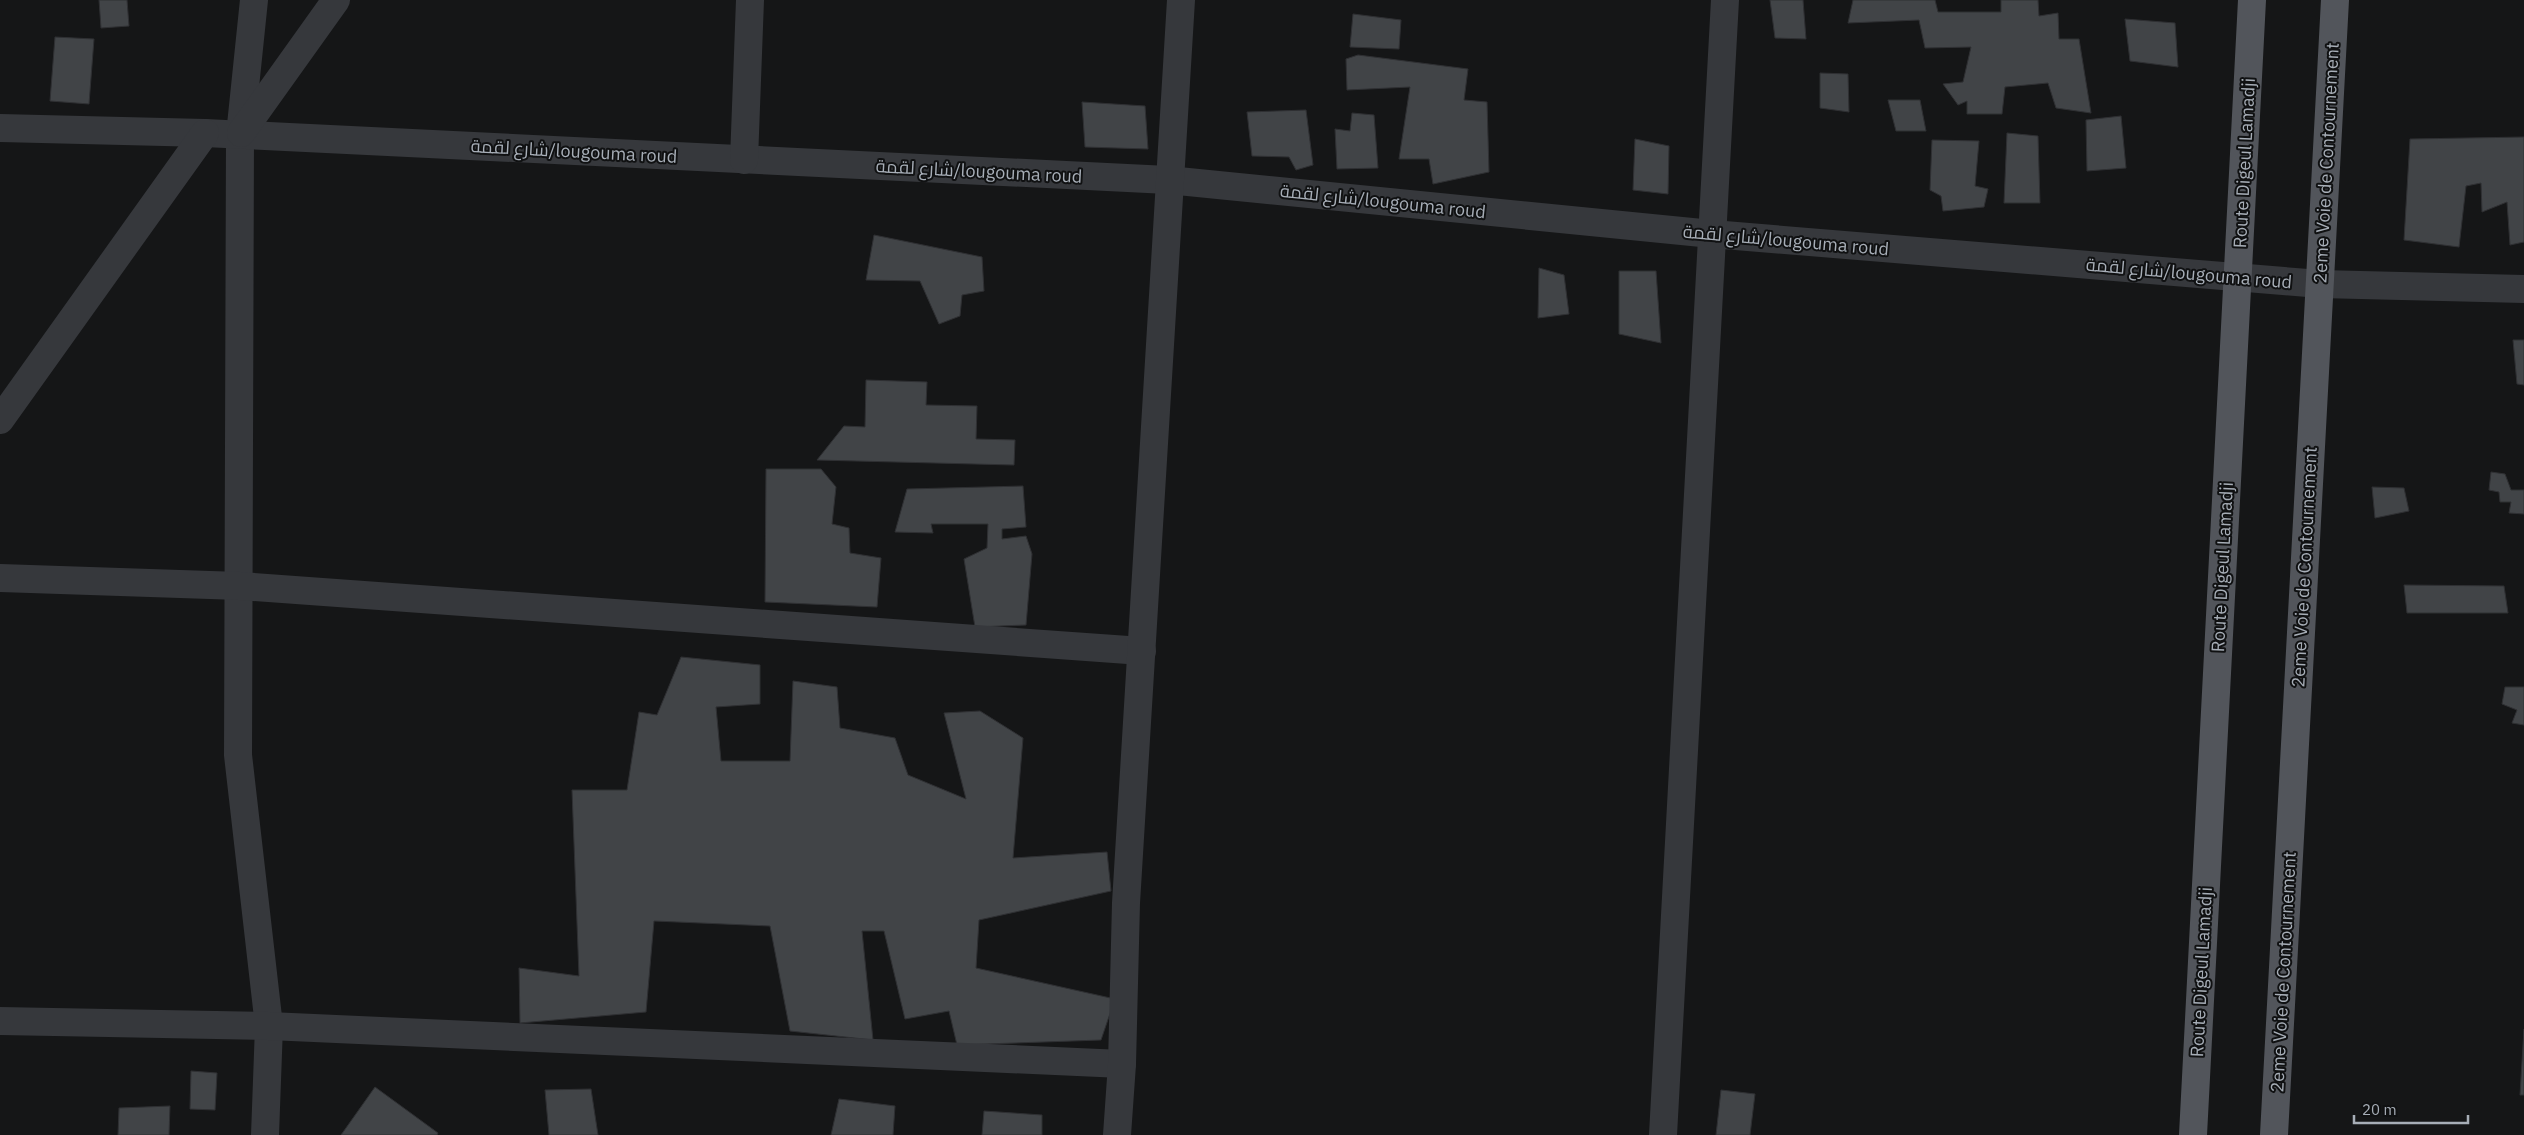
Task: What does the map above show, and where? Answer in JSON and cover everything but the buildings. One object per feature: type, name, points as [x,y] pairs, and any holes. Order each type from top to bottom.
[{"type":"main road","name":"Route Digeul Lamadji","points":[[2192,1135],[2252,0]]},
{"type":"main road","name":"2eme Voie de Contournement","points":[[2274,1135],[2335,0]]},
{"type":"street","points":[[254,0],[240,135],[237,432],[240,586],[238,755],[269,1026],[264,1135]]},
{"type":"street","points":[[240,135],[336,0]]},
{"type":"street","points":[[744,160],[750,0]]},
{"type":"street","points":[[1117,1135],[1122,1064],[1126,904],[1168,180],[1181,0]]},
{"type":"street","points":[[1663,1135],[1724,0]]},
{"type":"street","name":"شارع لقمة/lougouma roud","points":[[0,128],[205,133],[1168,180],[1712,234],[2320,284],[2524,289]]},
{"type":"street","points":[[0,420],[205,133]]},
{"type":"street","points":[[0,578],[240,586],[1142,651]]},
{"type":"street","points":[[0,1021],[269,1026],[1122,1064]]}]
